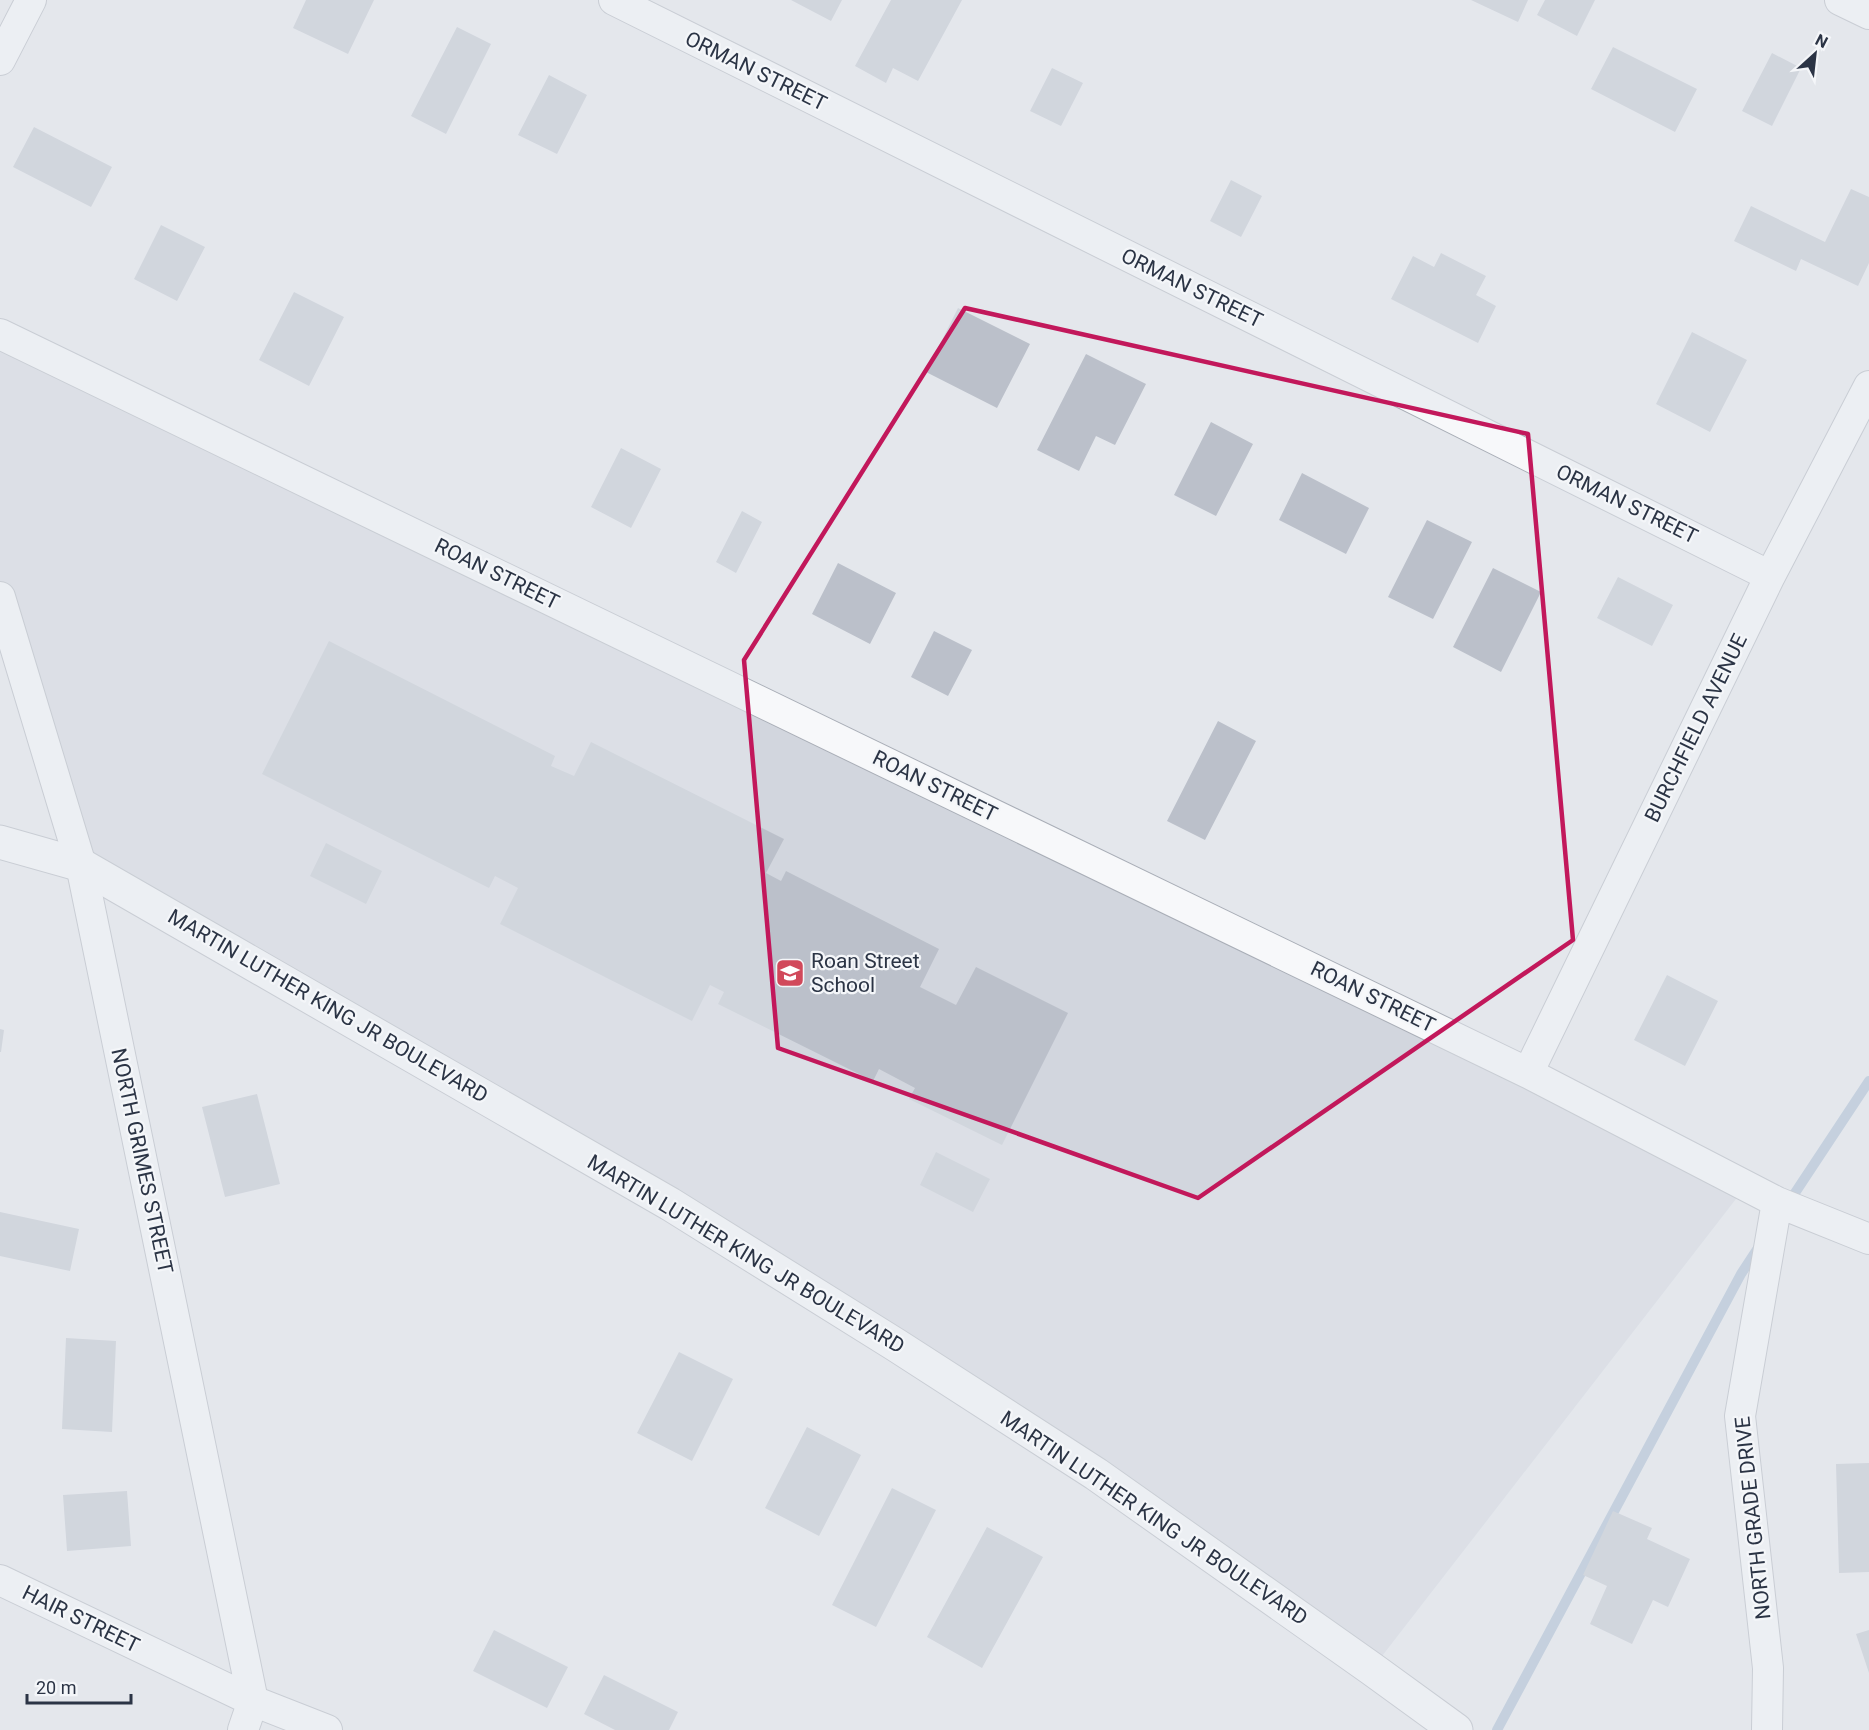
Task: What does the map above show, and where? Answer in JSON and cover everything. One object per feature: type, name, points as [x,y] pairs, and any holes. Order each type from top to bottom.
[{"type":"street","points":[[0,60],[31,0]]},
{"type":"street","name":"ORMAN STREET","points":[[614,0],[1770,576]]},
{"type":"street","points":[[1840,0],[1869,14]]},
{"type":"street","name":"ROAN STREET","points":[[0,334],[1528,1072],[1777,1202],[1869,1239]]},
{"type":"street","name":"BURCHFIELD AVENUE","points":[[1528,1072],[1770,576],[1869,386]]},
{"type":"street","name":"NORTH GRIMES STREET","points":[[0,597],[81,865],[253,1701]]},
{"type":"street","name":"MARTIN LUTHER KING JR BOULEVARD","points":[[0,842],[81,865],[670,1204],[897,1345],[1096,1473],[1456,1730]]},
{"type":"street","name":"NORTH GRADE DRIVE","points":[[1767,1730],[1768,1668],[1740,1416],[1777,1202]]},
{"type":"street","name":"HAIR STREET","points":[[0,1580],[253,1701],[327,1730]]},
{"type":"street","points":[[243,1730],[253,1701]]},
{"type":"highlighted area","points":[[965,308],[1528,434],[1573,940],[1198,1198],[778,1048],[744,660]]},
{"type":"shaded area","name":"Roan Street School","points":[[0,334],[1746,1186],[1372,1669],[1096,1474],[81,865],[0,620]]},
{"type":"building","points":[[306,0],[374,0],[348,54],[293,28]]},
{"type":"building","points":[[791,0],[842,0],[831,21]]},
{"type":"building","points":[[891,0],[962,0],[918,81],[893,68],[886,83],[855,66]]},
{"type":"building","points":[[1471,0],[1528,0],[1518,22]]},
{"type":"building","points":[[1545,0],[1595,0],[1577,36],[1537,15]]},
{"type":"building","points":[[457,27],[491,44],[446,134],[411,116]]},
{"type":"building","points":[[1613,47],[1697,89],[1675,132],[1591,89]]},
{"type":"building","points":[[1772,53],[1801,68],[1772,126],[1742,111]]},
{"type":"building","points":[[1052,68],[1083,83],[1061,126],[1030,111]]},
{"type":"building","points":[[549,75],[587,95],[557,154],[518,135]]},
{"type":"building","points":[[34,127],[112,167],[91,207],[13,167]]},
{"type":"building","points":[[1231,180],[1262,196],[1241,237],[1210,221]]},
{"type":"building","points":[[1851,189],[1869,197],[1869,263],[1858,286],[1801,259],[1796,271],[1734,241],[1751,206],[1825,242]]},
{"type":"building","points":[[161,225],[205,247],[177,301],[134,279]]},
{"type":"building","points":[[1441,253],[1486,276],[1476,295],[1496,306],[1478,343],[1391,299],[1413,256],[1434,267]]},
{"type":"building","points":[[294,292],[344,317],[309,386],[259,360]]},
{"type":"building","points":[[958,308],[1030,344],[997,408],[926,372]]},
{"type":"building","points":[[1692,332],[1747,360],[1710,432],[1656,404]]},
{"type":"building","points":[[1086,354],[1146,384],[1115,445],[1096,436],[1079,471],[1037,450]]},
{"type":"building","points":[[1211,422],[1253,444],[1216,516],[1174,495]]},
{"type":"building","points":[[621,448],[661,469],[631,528],[591,507]]},
{"type":"building","points":[[1302,473],[1369,508],[1346,554],[1279,520]]},
{"type":"building","points":[[742,511],[762,522],[736,573],[716,562]]},
{"type":"building","points":[[1427,520],[1472,542],[1433,619],[1388,597]]},
{"type":"building","points":[[838,563],[896,593],[870,644],[812,614]]},
{"type":"building","points":[[1493,568],[1541,592],[1501,672],[1453,647]]},
{"type":"building","points":[[1618,577],[1673,605],[1652,646],[1597,618]]},
{"type":"building","points":[[934,631],[972,650],[948,696],[911,677]]},
{"type":"building","points":[[329,641],[555,756],[551,766],[574,776],[591,742],[784,839],[766,873],[781,881],[786,871],[939,949],[920,987],[956,1005],[976,967],[1068,1013],[1002,1145],[909,1099],[915,1088],[879,1069],[873,1081],[718,1004],[724,992],[710,985],[692,1021],[500,924],[518,888],[495,876],[489,888],[262,774]]},
{"type":"building","points":[[1218,721],[1256,741],[1205,840],[1167,821]]},
{"type":"building","points":[[326,843],[382,871],[366,904],[310,876]]},
{"type":"building","points":[[1667,975],[1718,1001],[1685,1066],[1634,1040]]},
{"type":"building","points":[[0,1029],[4,1030],[1,1052],[0,1052]]},
{"type":"building","points":[[257,1094],[280,1184],[225,1197],[202,1107]]},
{"type":"building","points":[[936,1152],[990,1179],[973,1212],[920,1185]]},
{"type":"building","points":[[0,1212],[79,1229],[70,1271],[0,1256]]},
{"type":"building","points":[[66,1338],[116,1341],[112,1432],[62,1429]]},
{"type":"building","points":[[679,1352],[733,1379],[692,1461],[637,1433]]},
{"type":"building","points":[[807,1427],[861,1455],[819,1536],[765,1508]]},
{"type":"building","points":[[1869,1463],[1869,1572],[1839,1573],[1836,1464]]},
{"type":"building","points":[[892,1488],[936,1510],[876,1627],[832,1605]]},
{"type":"building","points":[[127,1491],[131,1546],[67,1551],[63,1495]]},
{"type":"building","points":[[1613,1511],[1652,1528],[1647,1539],[1690,1559],[1668,1607],[1653,1600],[1632,1644],[1590,1624],[1607,1586],[1583,1575]]},
{"type":"building","points":[[987,1527],[1043,1557],[982,1668],[927,1637]]},
{"type":"building","points":[[494,1630],[568,1667],[547,1708],[473,1671]]},
{"type":"building","points":[[1869,1630],[1869,1673],[1856,1634]]},
{"type":"building","points":[[604,1675],[678,1712],[669,1730],[615,1730],[584,1714]]},
{"type":"waterway","points":[[1787,1205],[1869,1081]]},
{"type":"waterway","points":[[1497,1730],[1741,1274],[1760,1245]]},
{"type":"place","name":"Roan Street School","points":[[790,973]]}]
